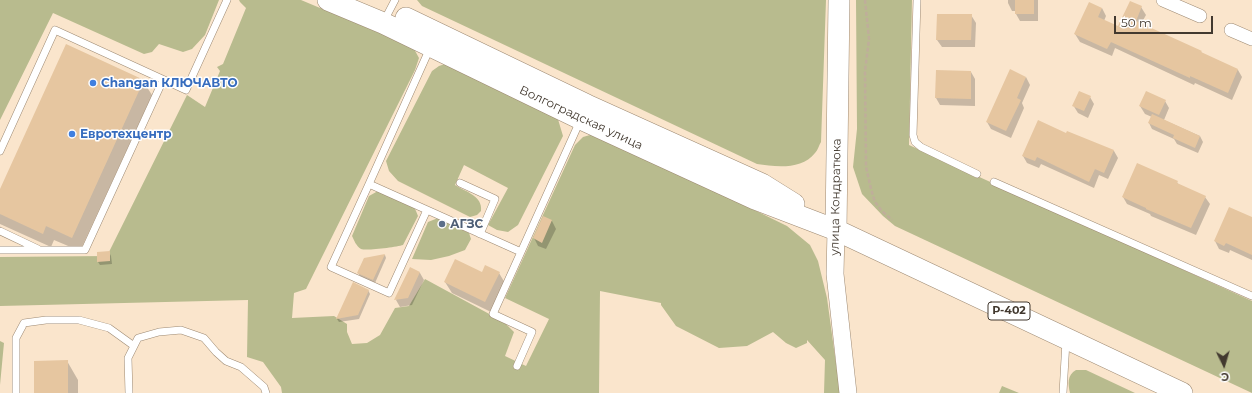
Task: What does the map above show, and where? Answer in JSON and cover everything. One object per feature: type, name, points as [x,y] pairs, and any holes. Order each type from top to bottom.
[{"type":"main road","name":"Волгоградская улица","points":[[328,0],[389,11],[431,46],[581,119],[755,199],[836,230],[1182,393]]},
{"type":"main road","name":"Волгоградская улица","points":[[364,0],[586,105],[762,184],[836,230]]},
{"type":"main road","name":"улица Кондратюка","points":[[836,230],[839,0]]},
{"type":"street","points":[[1163,0],[1200,16]]},
{"type":"street","points":[[1231,30],[1252,39]]},
{"type":"street","name":"улица Кондратюка","points":[[836,230],[835,274],[848,393]]},
{"type":"lane","points":[[0,151],[55,30],[186,90],[227,0]]},
{"type":"lane","points":[[917,0],[913,135],[915,142],[921,147],[976,174]]},
{"type":"lane","points":[[427,210],[389,293],[331,267],[431,46]]},
{"type":"lane","points":[[0,250],[85,250],[163,80]]},
{"type":"lane","points":[[517,366],[532,332],[493,314],[581,119]]},
{"type":"lane","points":[[994,182],[1252,296]]},
{"type":"lane","points":[[460,183],[495,199],[480,234]]},
{"type":"lane","points":[[369,184],[521,252]]},
{"type":"lane","points":[[0,231],[42,250]]},
{"type":"lane","points":[[16,393],[16,338],[24,323],[46,320],[79,320],[109,328],[134,346]]},
{"type":"lane","points":[[129,393],[128,358],[138,338],[159,332],[181,330],[204,338],[216,352],[226,360],[241,367],[264,387],[266,393]]},
{"type":"lane","points":[[1063,393],[1066,339]]},
{"type":"path","points":[[865,0],[865,15],[869,39],[865,71],[867,171],[875,202],[892,220]]},
{"type":"green space","points":[[0,0],[219,0],[205,35],[192,49],[183,52],[159,44],[152,52],[144,54],[53,13],[0,120]]},
{"type":"green space","points":[[239,0],[301,0],[413,47],[419,58],[415,70],[306,289],[294,293],[292,318],[334,316],[347,324],[347,332],[352,344],[367,343],[380,335],[395,308],[409,306],[425,279],[504,322],[514,332],[505,356],[526,366],[549,319],[505,298],[575,145],[583,137],[597,133],[787,226],[810,245],[818,261],[827,298],[840,393],[824,393],[825,360],[807,340],[807,343],[796,348],[786,343],[773,332],[747,346],[719,348],[676,326],[661,303],[600,291],[599,393],[282,393],[281,387],[263,362],[247,357],[248,300],[0,306],[0,257],[107,256],[187,95],[205,107],[220,71],[217,67],[223,64],[246,8]]},
{"type":"green space","points":[[417,0],[826,0],[821,142],[815,153],[810,158],[796,165],[772,166],[757,164],[422,6]]},
{"type":"green space","points":[[856,0],[912,0],[909,145],[1252,301],[1252,393],[895,226],[883,216],[862,194],[853,167],[857,129]]},
{"type":"green space","points":[[445,64],[557,116],[563,136],[518,225],[508,232],[497,230],[488,225],[508,188],[464,165],[455,185],[477,198],[481,206],[481,211],[477,215],[470,217],[398,181],[389,171],[386,161],[432,71]]},
{"type":"green space","points":[[378,191],[414,207],[418,216],[403,245],[388,248],[361,249],[356,245],[352,236],[369,196]]},
{"type":"green space","points":[[438,218],[469,233],[471,239],[465,250],[449,256],[431,260],[412,259],[428,222]]},
{"type":"green space","points":[[0,341],[4,343],[0,385]]},
{"type":"green space","points":[[1076,370],[1086,370],[1135,393],[1070,393],[1070,377]]},
{"type":"green space","points":[[1002,386],[1019,393],[999,393]]},
{"type":"building","points":[[1015,0],[1034,0],[1034,14],[1015,14]]},
{"type":"building","points":[[1130,1],[1142,6],[1136,21],[1238,69],[1228,93],[1190,76],[1190,78],[1111,42],[1107,49],[1074,34],[1089,2],[1102,8],[1098,17],[1118,26]]},
{"type":"building","points":[[937,14],[972,14],[971,40],[936,40]]},
{"type":"building","name":"Евротехцентр","points":[[66,44],[144,80],[72,238],[46,226],[43,234],[0,214],[0,189]]},
{"type":"building","points":[[1010,69],[1026,77],[1017,98],[1021,100],[1006,131],[986,122]]},
{"type":"building","points":[[936,70],[971,71],[971,99],[935,98]]},
{"type":"building","points":[[1079,91],[1091,96],[1084,111],[1072,106]]},
{"type":"building","points":[[1146,91],[1166,100],[1159,115],[1139,106]]},
{"type":"building","points":[[1152,114],[1200,136],[1195,148],[1173,138],[1174,135],[1148,123]]},
{"type":"building","points":[[1038,120],[1066,133],[1067,131],[1114,150],[1104,173],[1095,169],[1089,182],[1037,157],[1035,161],[1022,156]]},
{"type":"building","points":[[1137,163],[1178,181],[1177,183],[1206,196],[1191,228],[1122,197]]},
{"type":"building","points":[[1229,207],[1252,217],[1252,255],[1226,243],[1224,246],[1214,241]]},
{"type":"building","points":[[543,216],[552,220],[542,243],[533,238]]},
{"type":"building","points":[[110,251],[110,261],[97,262],[97,252]]},
{"type":"building","points":[[385,254],[373,280],[357,273],[364,258]]},
{"type":"building","points":[[455,259],[482,272],[485,265],[500,272],[485,302],[444,282]]},
{"type":"building","points":[[410,267],[420,272],[408,298],[394,300]]},
{"type":"building","points":[[353,282],[369,290],[358,315],[336,319]]},
{"type":"building","points":[[68,360],[68,393],[34,393],[34,361]]},
{"type":"place","name":"Changan КЛЮЧАВТО","points":[[93,83]]},
{"type":"place","name":"Евротехцентр","points":[[72,134]]},
{"type":"place","name":"АГЗС","points":[[442,224]]}]
